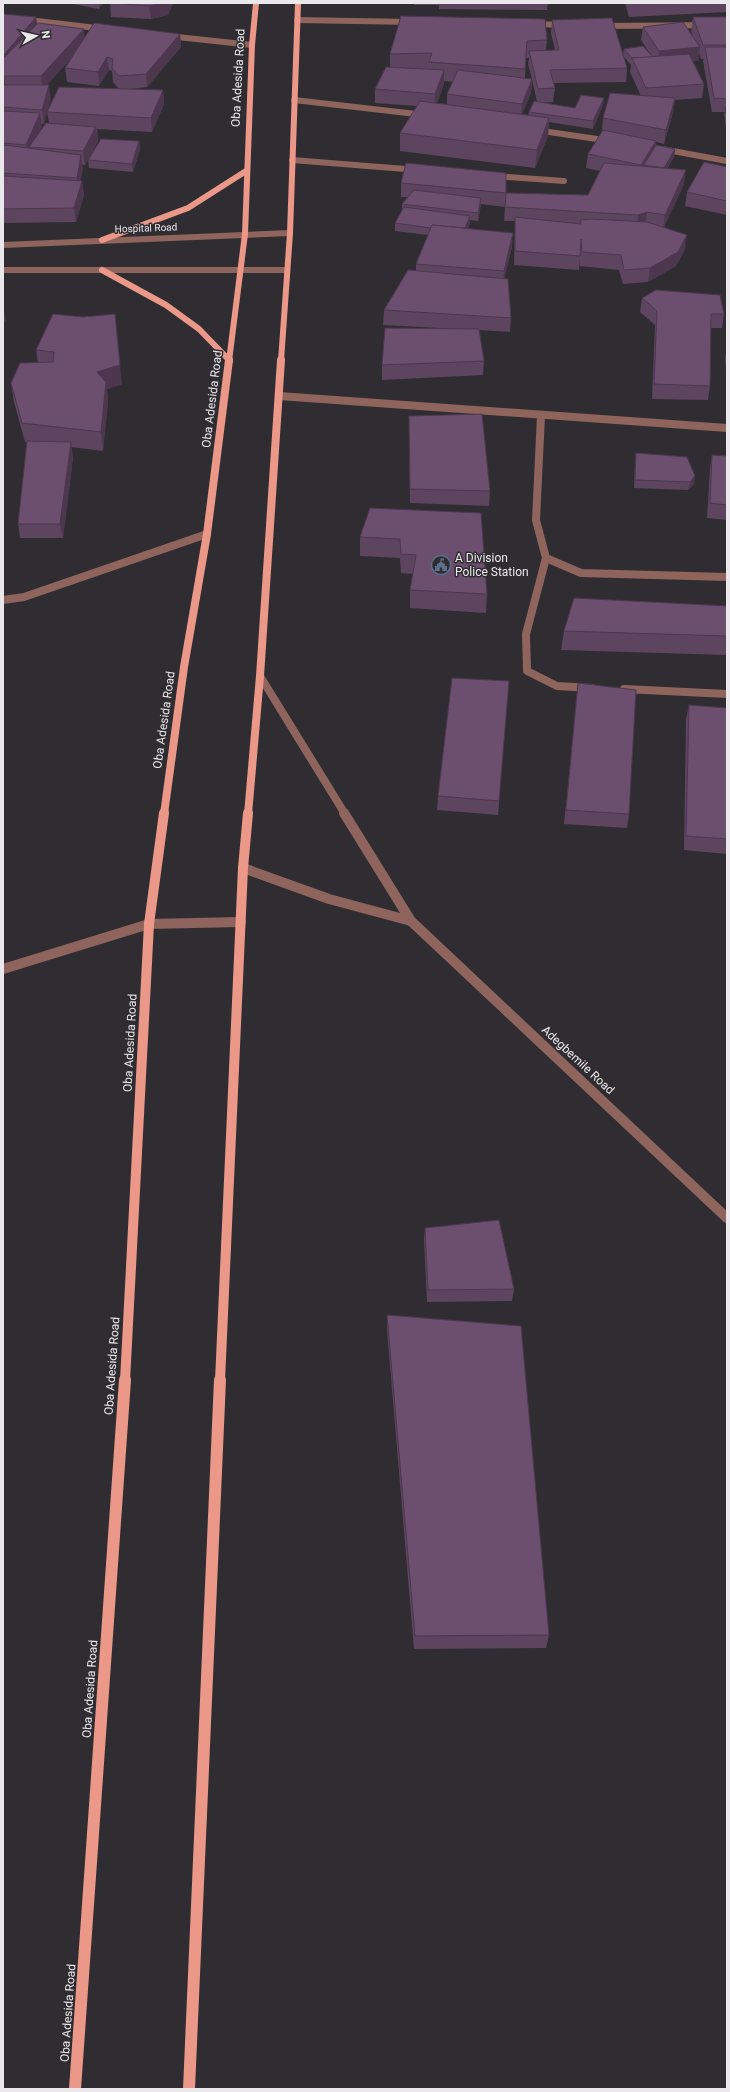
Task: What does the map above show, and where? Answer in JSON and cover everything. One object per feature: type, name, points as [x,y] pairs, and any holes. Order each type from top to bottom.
[{"type":"main road","name":"Oba Adesida Road","points":[[75,2089],[126,1362],[150,924],[184,667],[208,534],[245,234],[246,171],[252,45],[256,3]]},
{"type":"main road","points":[[189,2089],[243,868],[260,676],[290,233],[298,3]]},
{"type":"main road","points":[[102,240],[188,208],[246,171]]},
{"type":"main road","points":[[102,270],[166,305],[199,329],[230,361]]},
{"type":"street","points":[[3,17],[110,29]]},
{"type":"street","points":[[297,20],[416,22]]},
{"type":"street","points":[[528,24],[576,25]]},
{"type":"street","points":[[592,25],[727,25]]},
{"type":"street","points":[[158,34],[252,45]]},
{"type":"street","points":[[294,100],[432,116]]},
{"type":"street","points":[[525,129],[618,142]]},
{"type":"street","points":[[657,148],[727,161]]},
{"type":"street","points":[[292,160],[424,170]]},
{"type":"street","points":[[486,175],[564,181]]},
{"type":"street","name":"Hospital Road","points":[[3,245],[290,233]]},
{"type":"street","points":[[3,270],[287,270]]},
{"type":"street","points":[[279,396],[541,416],[727,428]]},
{"type":"street","points":[[541,416],[536,520],[546,558],[526,634],[527,671],[557,686],[727,694]]},
{"type":"street","points":[[3,600],[24,597],[208,534]]},
{"type":"street","points":[[546,558],[581,573],[727,577]]},
{"type":"street","points":[[260,676],[411,921]]},
{"type":"street","points":[[243,868],[329,899],[411,921]]},
{"type":"street","name":"Adegbemile Road","points":[[411,921],[727,1218]]},
{"type":"street","points":[[3,968],[150,924],[241,922]]},
{"type":"building","points":[[110,3],[161,3],[149,6]]},
{"type":"building","points":[[3,14],[36,17],[3,56]]},
{"type":"building","points":[[401,16],[545,19],[547,40],[527,41],[525,69],[429,62],[432,53],[390,54]]},
{"type":"building","points":[[693,17],[727,17],[727,45],[703,45]]},
{"type":"building","points":[[612,18],[627,68],[550,70],[555,88],[538,89],[529,51],[559,50],[552,20]]},
{"type":"building","points":[[683,22],[700,47],[659,51],[643,27]]},
{"type":"building","points":[[38,23],[84,29],[41,76],[4,76],[3,78],[3,59]]},
{"type":"building","points":[[94,23],[180,34],[146,74],[119,76],[112,68],[113,59],[107,57],[98,72],[65,68]]},
{"type":"building","points":[[643,46],[653,57],[632,58],[624,49]]},
{"type":"building","points":[[705,47],[727,47],[727,99],[714,98]]},
{"type":"building","points":[[689,54],[704,84],[646,88],[632,58]]},
{"type":"building","points":[[386,67],[444,70],[435,94],[375,89]]},
{"type":"building","points":[[458,70],[532,79],[522,104],[447,94]]},
{"type":"building","points":[[3,85],[49,85],[42,110],[3,107]]},
{"type":"building","points":[[59,87],[163,90],[151,118],[47,112]]},
{"type":"building","points":[[610,93],[675,98],[666,130],[603,118]]},
{"type":"building","points":[[581,95],[604,98],[593,121],[529,112],[534,101],[575,108]]},
{"type":"building","points":[[420,101],[549,118],[537,150],[400,133]]},
{"type":"building","points":[[725,107],[727,107],[727,119]]},
{"type":"building","points":[[3,111],[40,113],[26,145],[3,143]]},
{"type":"building","points":[[46,123],[96,127],[83,151],[29,147]]},
{"type":"building","points":[[603,130],[656,141],[641,165],[588,154]]},
{"type":"building","points":[[101,139],[139,141],[132,164],[88,160]]},
{"type":"building","points":[[5,145],[81,155],[77,178],[3,173],[3,147]]},
{"type":"building","points":[[656,145],[675,149],[664,168],[644,165]]},
{"type":"building","points":[[704,162],[727,167],[727,201],[687,192]]},
{"type":"building","points":[[406,163],[506,173],[506,193],[401,183]]},
{"type":"building","points":[[604,163],[686,170],[665,215],[647,212],[638,215],[505,207],[506,193],[588,195]]},
{"type":"building","points":[[3,176],[82,181],[74,208],[3,209]]},
{"type":"building","points":[[414,190],[481,198],[478,213],[402,204]]},
{"type":"building","points":[[404,207],[470,216],[465,228],[432,225],[431,228],[395,223]]},
{"type":"building","points":[[515,217],[581,224],[580,220],[591,219],[647,222],[687,235],[678,252],[650,268],[624,270],[621,255],[582,252],[581,239],[580,256],[515,251]]},
{"type":"building","points":[[432,225],[513,233],[504,271],[416,264]]},
{"type":"building","points":[[408,270],[508,279],[511,318],[384,310]]},
{"type":"building","points":[[656,290],[720,295],[724,314],[711,314],[710,386],[654,384],[657,311],[642,298]]},
{"type":"building","points":[[53,314],[83,317],[115,314],[120,365],[97,372],[106,382],[101,432],[22,423],[11,383],[20,363],[53,362],[54,352],[36,350]]},
{"type":"building","points":[[385,328],[479,329],[484,361],[382,365]]},
{"type":"building","points":[[482,414],[490,491],[410,489],[409,416]]},
{"type":"building","points":[[27,441],[71,442],[60,524],[18,524]]},
{"type":"building","points":[[636,453],[687,457],[695,476],[690,482],[635,480]]},
{"type":"building","points":[[712,455],[727,456],[727,505],[710,503]]},
{"type":"building","name":"A Division Police Station","points":[[370,508],[481,513],[487,594],[410,590],[416,555],[401,554],[400,539],[360,537]]},
{"type":"building","points":[[574,598],[727,606],[727,636],[564,631]]},
{"type":"building","points":[[452,678],[509,681],[499,801],[438,796]]},
{"type":"building","points":[[578,683],[636,690],[629,814],[566,810]]},
{"type":"building","points":[[689,705],[727,708],[727,839],[686,836]]},
{"type":"building","points":[[499,1220],[514,1289],[428,1290],[425,1228]]},
{"type":"building","points":[[387,1315],[521,1326],[549,1635],[415,1636]]},
{"type":"place","name":"A Division Police Station","points":[[441,565]]}]
